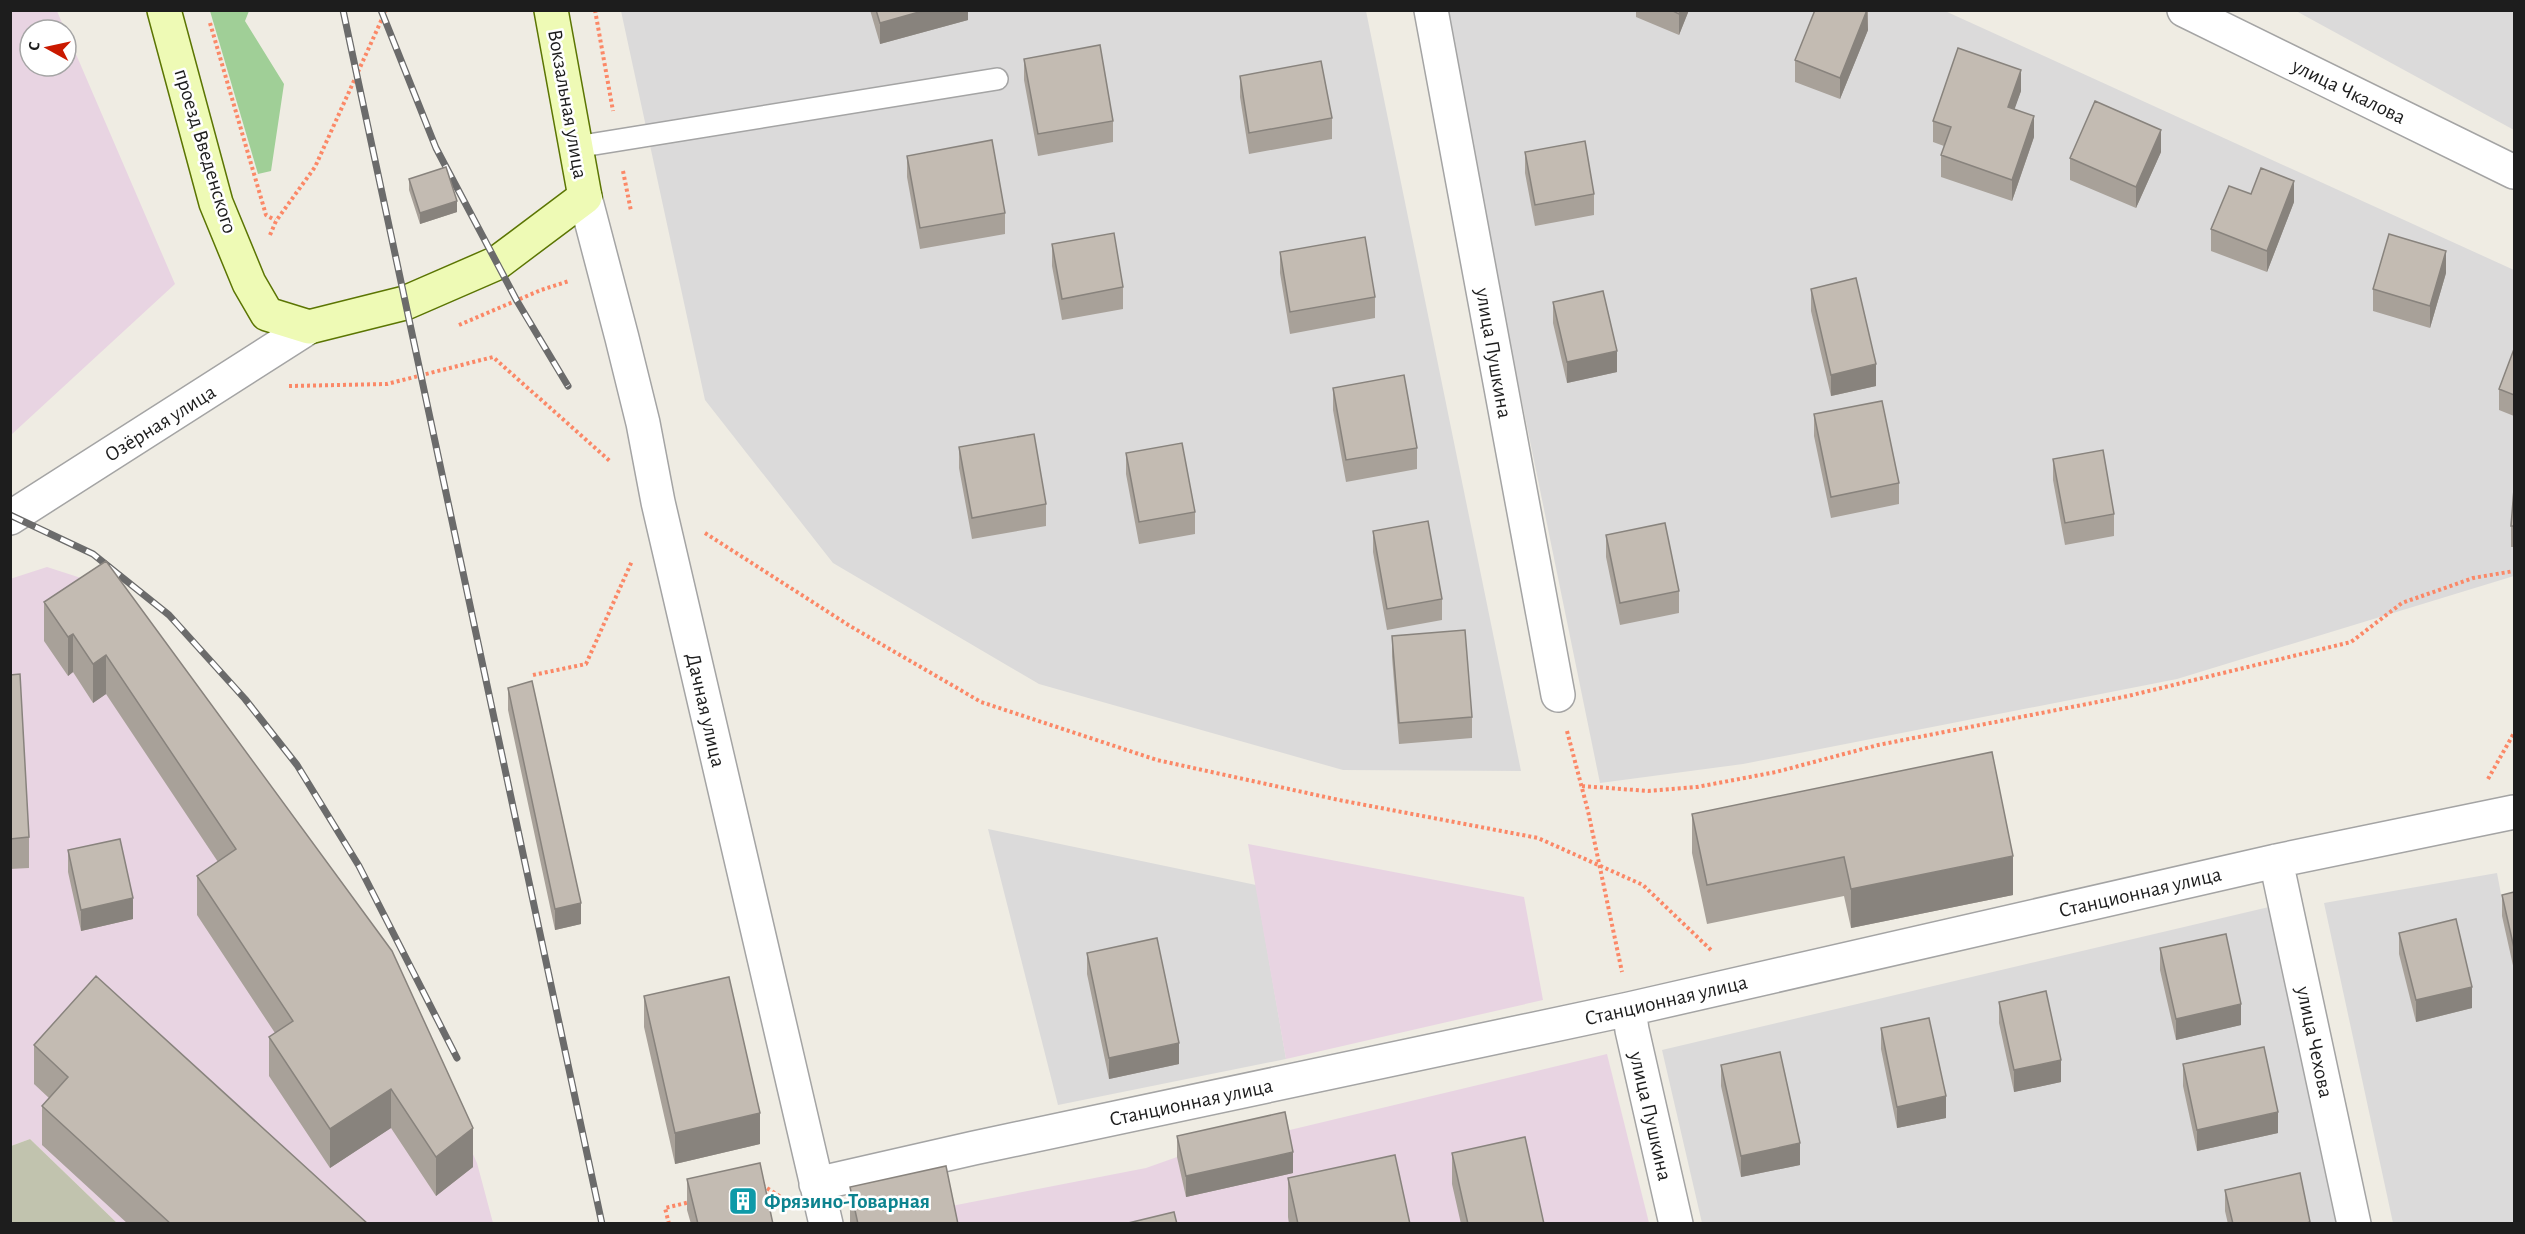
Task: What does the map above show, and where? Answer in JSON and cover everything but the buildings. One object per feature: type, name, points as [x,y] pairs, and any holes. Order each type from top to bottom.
[{"type":"street","name":"проезд Введенского","points":[[164,10],[216,203],[249,283],[267,314],[309,327]]},
{"type":"street","name":"Вокзальная улица","points":[[551,10],[585,197]]},
{"type":"street","name":"улица Пушкина","points":[[1431,10],[1558,695]]},
{"type":"street","name":"улица Чкалова","points":[[2184,10],[2514,172]]},
{"type":"street","name":"Дачная улица","points":[[585,197],[643,423],[658,502],[821,1202]]},
{"type":"street","points":[[309,327],[405,303],[497,263],[585,197]]},
{"type":"street","name":"Озёрная улица","points":[[10,518],[309,327]]},
{"type":"street","name":"Станционная улица","points":[[821,1202],[986,1145],[1629,1009],[2276,861],[2514,812]]},
{"type":"street","name":"улица Чехова","points":[[2276,861],[2354,1224]]},
{"type":"street","name":"улица Пушкина","points":[[1629,1009],[1676,1224]]},
{"type":"lane","points":[[576,147],[998,79]]},
{"type":"path","points":[[249,283],[276,221],[315,167],[386,10]]},
{"type":"path","points":[[209,22],[266,215],[276,221]]},
{"type":"path","points":[[459,325],[541,290],[604,269]]},
{"type":"path","points":[[233,377],[282,386],[387,384],[493,357],[615,466]]},
{"type":"path","points":[[658,502],[850,626],[981,702],[1157,760],[1339,800],[1538,838],[1643,885],[1744,982]]},
{"type":"path","points":[[533,675],[585,664],[634,556]]},
{"type":"path","points":[[1582,786],[1648,791],[1697,787],[1776,772],[1878,745],[2128,696],[2351,642],[2403,603],[2474,578],[2514,571]]},
{"type":"path","points":[[1558,695],[1600,865],[1629,1009]]},
{"type":"path","points":[[761,1185],[781,1197],[821,1202]]},
{"type":"path","points":[[669,1224],[665,1208],[697,1200]]},
{"type":"shaded area","points":[[11,10],[57,11],[60,18],[18,18],[18,78],[78,78],[78,59],[175,284],[11,435]]},
{"type":"shaded area","points":[[621,11],[1366,11],[1521,771],[1343,770],[1039,684],[833,563],[705,400]]},
{"type":"shaded area","points":[[1442,11],[1945,11],[2514,270],[2514,576],[2177,679],[1743,764],[1600,783]]},
{"type":"shaded area","points":[[2296,11],[2514,11],[2514,130]]},
{"type":"shaded area","points":[[47,567],[112,588],[381,953],[477,1163],[493,1223],[117,1223],[30,1139],[11,1146],[10,579]]},
{"type":"shaded area","points":[[988,829],[1256,885],[1286,1059],[1058,1105]]},
{"type":"shaded area","points":[[1248,844],[1524,897],[1543,1000],[1286,1059]]},
{"type":"shaded area","points":[[2497,873],[2514,963],[2514,1223],[2393,1223],[2324,903]]},
{"type":"shaded area","points":[[2269,907],[2336,1223],[1702,1223],[1662,1050]]},
{"type":"shaded area","points":[[1607,1054],[1649,1223],[859,1224],[1146,1168],[1177,1157]]},
{"type":"shaded area","points":[[30,1139],[117,1223],[11,1223],[11,1146]]},
{"type":"green space","points":[[210,11],[249,11],[245,21],[284,84],[271,171],[258,174]]},
{"type":"railway","points":[[343,10],[602,1224]]},
{"type":"railway","points":[[381,10],[436,148],[517,301],[568,386]]},
{"type":"railway","points":[[10,515],[93,554],[169,615],[245,699],[297,765],[359,866],[457,1058]]},
{"type":"place","name":"Фрязино-Товарная","points":[[743,1201]]}]
